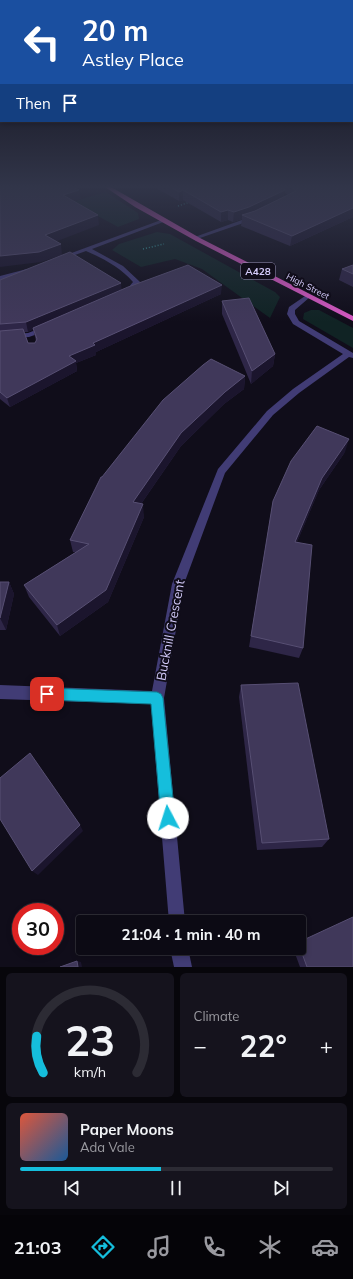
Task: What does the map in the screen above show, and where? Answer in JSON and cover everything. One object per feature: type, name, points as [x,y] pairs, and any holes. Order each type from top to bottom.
[{"type":"highway","name":"High Street","points":[[184,232],[353,319]]},
{"type":"street","points":[[52,262],[132,232]]},
{"type":"street","points":[[195,238],[212,232]]},
{"type":"street","points":[[86,249],[99,254],[132,276],[137,282],[128,293],[122,296]]},
{"type":"street","points":[[0,278],[31,269]]},
{"type":"street","points":[[308,296],[292,309],[291,314],[296,322],[351,355]]},
{"type":"street","points":[[0,337],[30,339],[50,326]]},
{"type":"street","name":"Bucknill Crescent","points":[[176,915],[157,698],[178,584],[221,472],[270,414],[296,391],[351,355]]},
{"type":"street","points":[[0,692],[157,698]]},
{"type":"street","points":[[180,955],[183,967]]},
{"type":"green space","points":[[157,232],[170,234],[275,292],[280,297],[270,318],[202,269],[175,259],[141,267],[112,250],[119,244]]},
{"type":"green space","points":[[311,310],[319,310],[353,328],[353,348],[303,319],[304,313]]},
{"type":"building","points":[[0,232],[53,232],[45,235],[61,244],[39,252],[0,256]]},
{"type":"building","points":[[283,232],[300,232],[292,236]]},
{"type":"building","points":[[70,252],[121,283],[26,322],[0,324],[0,280]]},
{"type":"building","points":[[188,265],[222,285],[93,343],[95,345],[69,356],[76,361],[7,398],[0,392],[0,331],[23,329],[28,343],[35,343],[37,339],[33,328],[128,287]]},
{"type":"building","points":[[353,265],[353,274],[342,269]]},
{"type":"building","points":[[249,298],[275,354],[252,371],[222,301]]},
{"type":"building","points":[[211,359],[245,376],[225,392],[181,433],[133,502],[143,504],[106,590],[57,625],[24,585],[89,544],[70,540],[101,477],[163,400]]},
{"type":"building","points":[[317,426],[349,439],[322,478],[295,542],[312,545],[303,648],[251,636],[273,501],[291,461]]},
{"type":"building","points":[[0,582],[9,582],[0,618]]},
{"type":"building","points":[[298,683],[329,839],[262,843],[241,685]]},
{"type":"building","points":[[30,753],[80,825],[32,871],[0,819],[0,778]]},
{"type":"building","points":[[353,917],[353,967],[307,967],[303,955],[306,955],[306,939]]},
{"type":"building","points":[[77,961],[78,967],[60,967]]},
{"type":"route","points":[[47,694],[157,698],[168,818]]}]
